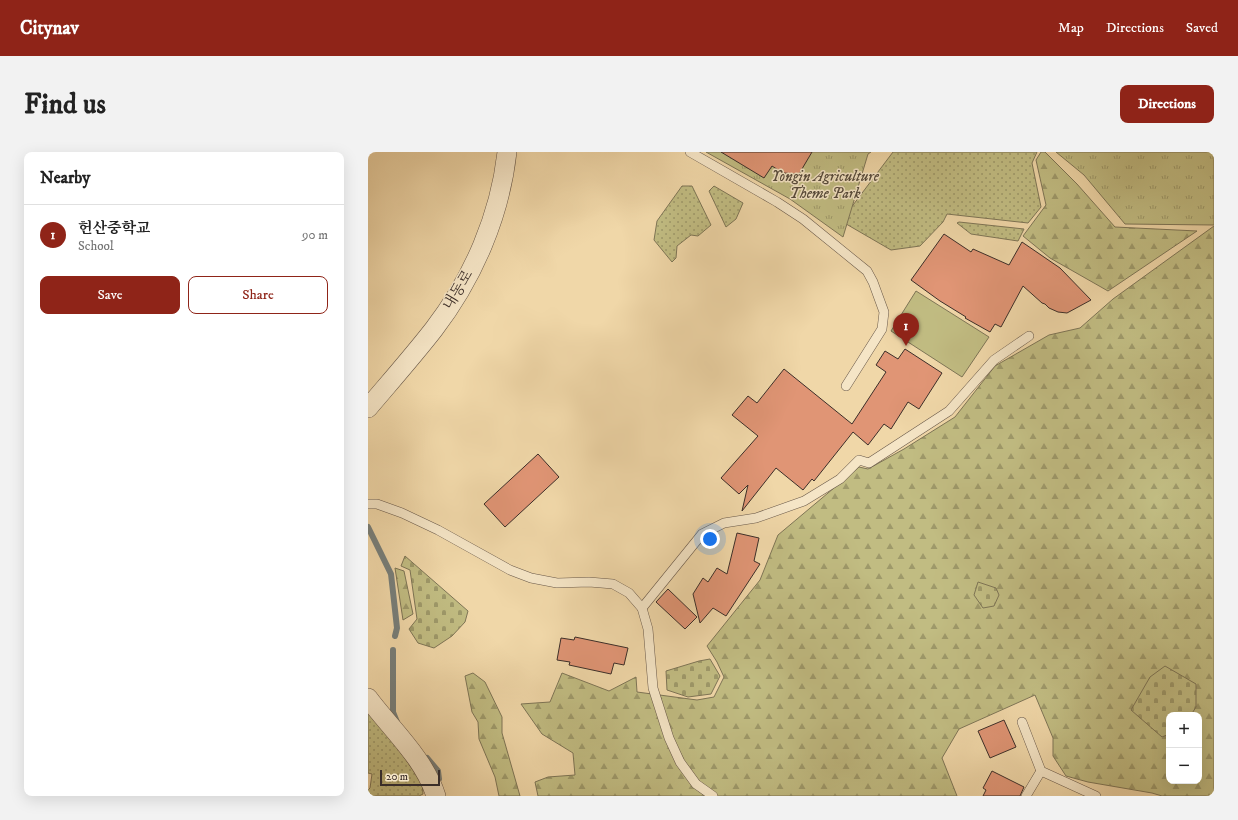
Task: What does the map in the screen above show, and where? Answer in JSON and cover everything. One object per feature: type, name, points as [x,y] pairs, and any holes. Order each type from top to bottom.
[{"type":"street","name":"내동로","points":[[368,408],[434,328],[453,301],[470,272],[484,243],[494,216],[502,188],[507,152]]},
{"type":"street","points":[[368,698],[413,754],[431,781],[436,796]]},
{"type":"lane","points":[[690,152],[777,202],[803,219],[867,271],[873,282],[884,312],[882,330],[846,386]]},
{"type":"lane","points":[[642,608],[702,534],[724,523],[756,518],[804,501],[840,479],[859,460],[869,463],[949,411],[994,360],[1029,336]]},
{"type":"lane","points":[[368,504],[377,504],[409,516],[438,530],[510,570],[531,578],[557,583],[589,582],[613,584],[629,593],[642,608],[648,629],[653,688],[669,738],[680,762],[696,784],[713,796]]},
{"type":"lane","points":[[1022,722],[1041,771],[1096,796]]},
{"type":"lane","points":[[1026,796],[1041,771]]},
{"type":"green space","name":"Yongin Agriculture Theme Park","points":[[706,152],[871,152],[868,154],[843,237],[790,199]]},
{"type":"green space","points":[[893,152],[1037,152],[1032,163],[1041,207],[1028,223],[947,214],[943,222],[920,246],[891,250],[841,221]]},
{"type":"green space","points":[[1041,152],[1045,152],[1077,184],[1115,227],[1197,231],[1108,291],[1050,258],[1023,236],[1046,205],[1036,160]]},
{"type":"green space","points":[[1056,152],[1214,152],[1214,225],[1125,224],[1084,175]]},
{"type":"green space","points":[[682,186],[692,186],[711,225],[698,236],[691,235],[677,246],[676,258],[672,262],[654,240],[657,221]]},
{"type":"green space","points":[[714,186],[743,203],[736,219],[726,227],[709,191]]},
{"type":"green space","points":[[957,223],[1024,229],[1018,241],[971,234]]},
{"type":"green space","points":[[1214,226],[1214,796],[1162,796],[1088,782],[1066,776],[1053,756],[1053,738],[1035,695],[959,729],[942,758],[957,796],[538,796],[535,782],[548,777],[575,775],[573,753],[542,734],[521,704],[550,702],[562,673],[609,691],[636,677],[637,692],[697,700],[714,697],[724,677],[707,646],[760,580],[778,535],[859,467],[868,469],[904,449],[955,417],[995,366],[1049,335],[1080,328],[1113,299]]},
{"type":"green space","points":[[916,291],[989,337],[962,377],[891,331]]},
{"type":"green space","points":[[405,556],[468,611],[465,622],[452,636],[434,648],[418,643],[409,629],[417,619],[410,570],[401,566]]},
{"type":"green space","points":[[395,568],[404,571],[413,614],[403,620]]},
{"type":"green space","points":[[978,582],[996,588],[999,595],[994,606],[983,608],[974,595]]},
{"type":"green space","points":[[710,659],[720,676],[711,694],[688,697],[667,690],[666,671]]},
{"type":"green space","points":[[1165,666],[1196,684],[1196,707],[1193,712],[1166,712],[1166,735],[1162,737],[1131,710],[1150,677]]},
{"type":"green space","points":[[473,673],[485,682],[502,717],[502,733],[520,796],[499,796],[495,777],[479,739],[478,722],[472,712],[465,676]]},
{"type":"green space","points":[[368,708],[422,782],[423,794],[419,796],[368,796],[372,774],[368,773]]},
{"type":"building","points":[[721,152],[812,152],[799,174],[783,173],[772,166],[764,178]]},
{"type":"building","points":[[944,234],[971,252],[973,249],[1009,265],[1022,242],[1060,268],[1091,300],[1067,313],[1058,312],[1042,303],[1023,286],[1001,327],[995,324],[990,332],[965,318],[966,317],[940,301],[911,280]]},
{"type":"building","points":[[905,349],[942,373],[919,409],[908,402],[891,429],[884,424],[868,445],[853,432],[814,481],[812,479],[803,490],[776,468],[742,511],[748,485],[739,494],[721,478],[758,436],[732,415],[748,396],[757,403],[784,369],[852,424],[886,372],[876,365],[885,351],[898,359]]},
{"type":"building","points":[[538,454],[559,477],[505,527],[484,504]]},
{"type":"building","points":[[737,533],[759,538],[754,561],[760,564],[726,616],[713,608],[700,623],[693,594],[703,578],[708,582],[717,568],[727,574]]},
{"type":"building","points":[[668,589],[697,617],[685,629],[656,602]]},
{"type":"building","points":[[575,637],[628,648],[624,665],[614,663],[611,674],[569,665],[570,662],[557,660],[561,638],[574,640]]},
{"type":"building","points":[[1004,720],[1016,747],[990,758],[978,731]]},
{"type":"building","points":[[992,771],[1024,787],[1020,796],[983,796],[986,790],[983,788]]},
{"type":"waterway","points":[[368,527],[391,574],[397,628],[395,636]]},
{"type":"waterway","points":[[393,650],[393,712],[397,722]]},
{"type":"waterway","points":[[427,758],[438,771],[439,779]]},
{"type":"place","name":"헌산중학교","points":[[906,346]]}]
